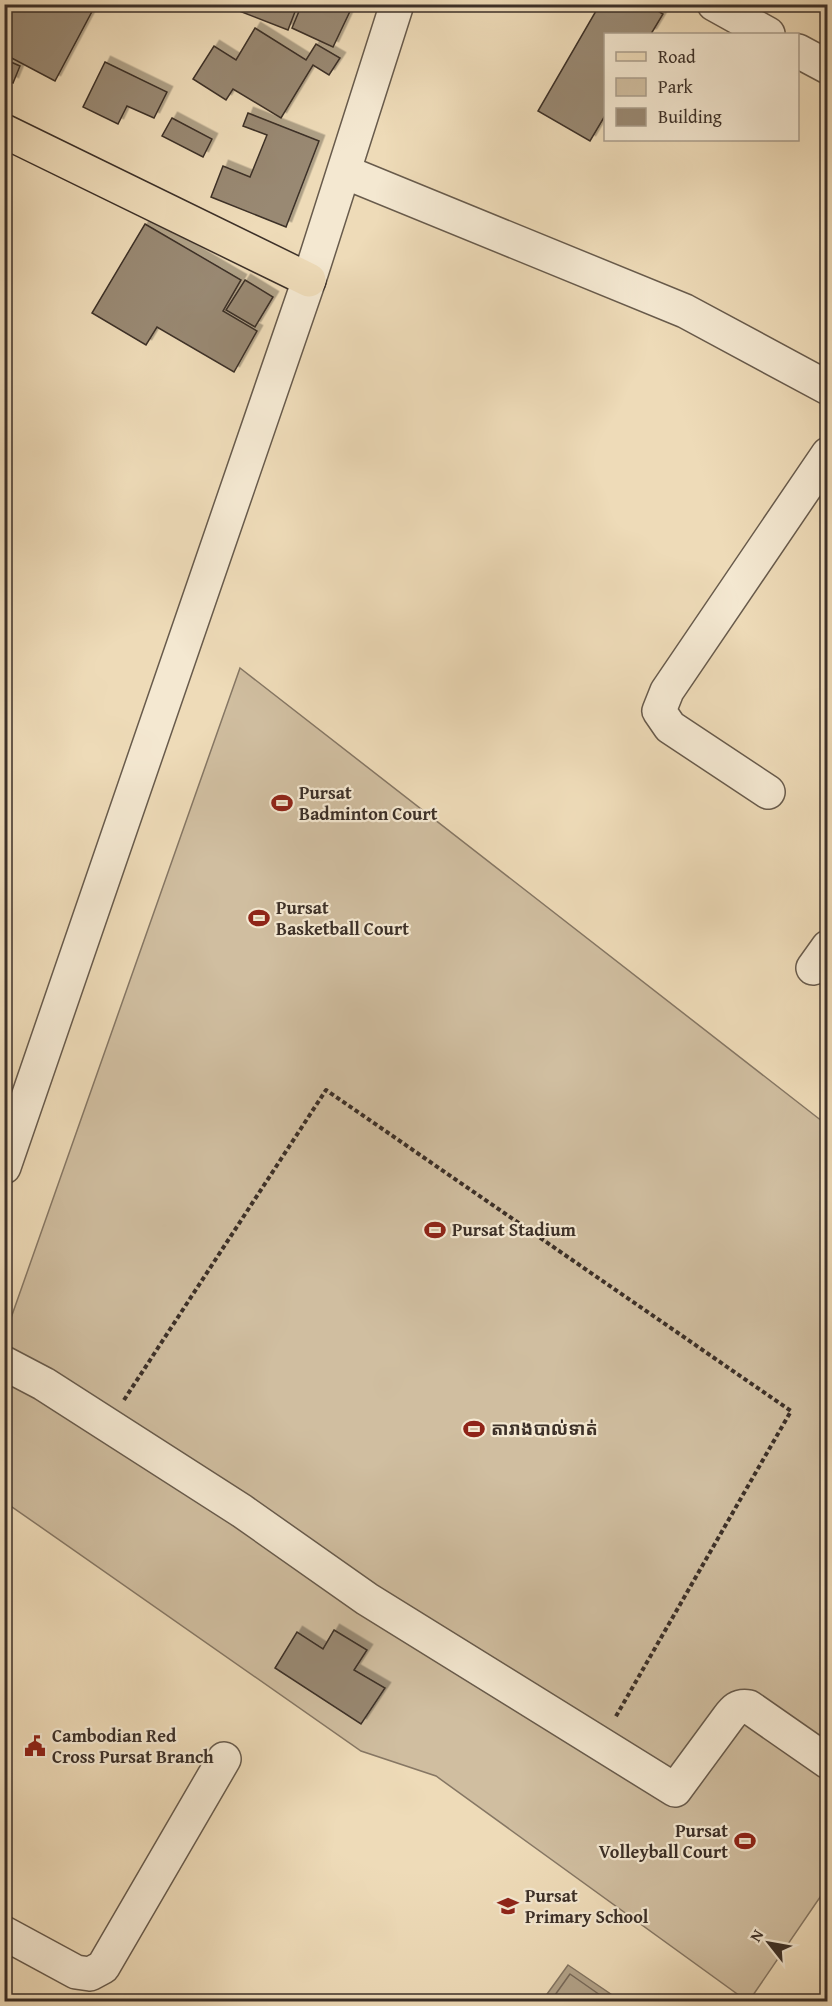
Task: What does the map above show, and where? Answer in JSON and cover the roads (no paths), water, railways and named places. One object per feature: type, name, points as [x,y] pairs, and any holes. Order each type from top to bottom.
[{"type":"main road","points":[[4,131],[309,280]]},
{"type":"street","points":[[4,1167],[309,280],[397,4]]},
{"type":"street","points":[[714,4],[766,33]]},
{"type":"street","points":[[799,52],[828,67]]},
{"type":"street","points":[[345,172],[685,311],[828,388]]},
{"type":"street","points":[[768,792],[670,727],[659,711],[667,691],[828,454]]},
{"type":"street","points":[[4,1363],[44,1384],[242,1511],[367,1599],[675,1790],[736,1708],[743,1706],[749,1707],[828,1762]]},
{"type":"street","points":[[4,1933],[76,1972],[90,1974],[103,1967],[224,1759]]},
{"type":"water","points":[[568,1965],[621,2001],[542,2001]]},
{"type":"place","name":"Pursat Badminton Court","points":[[282,803]]},
{"type":"place","name":"Pursat Basketball Court","points":[[259,918]]},
{"type":"place","name":"Pursat Stadium","points":[[435,1230]]},
{"type":"place","name":"តារាងបាល់ទាត់","points":[[474,1429]]},
{"type":"place","name":"Cambodian Red Cross Pursat Branch","points":[[35,1746]]},
{"type":"place","name":"Pursat Volleyball Court","points":[[745,1841]]},
{"type":"place","name":"Pursat Primary School","points":[[508,1906]]}]
